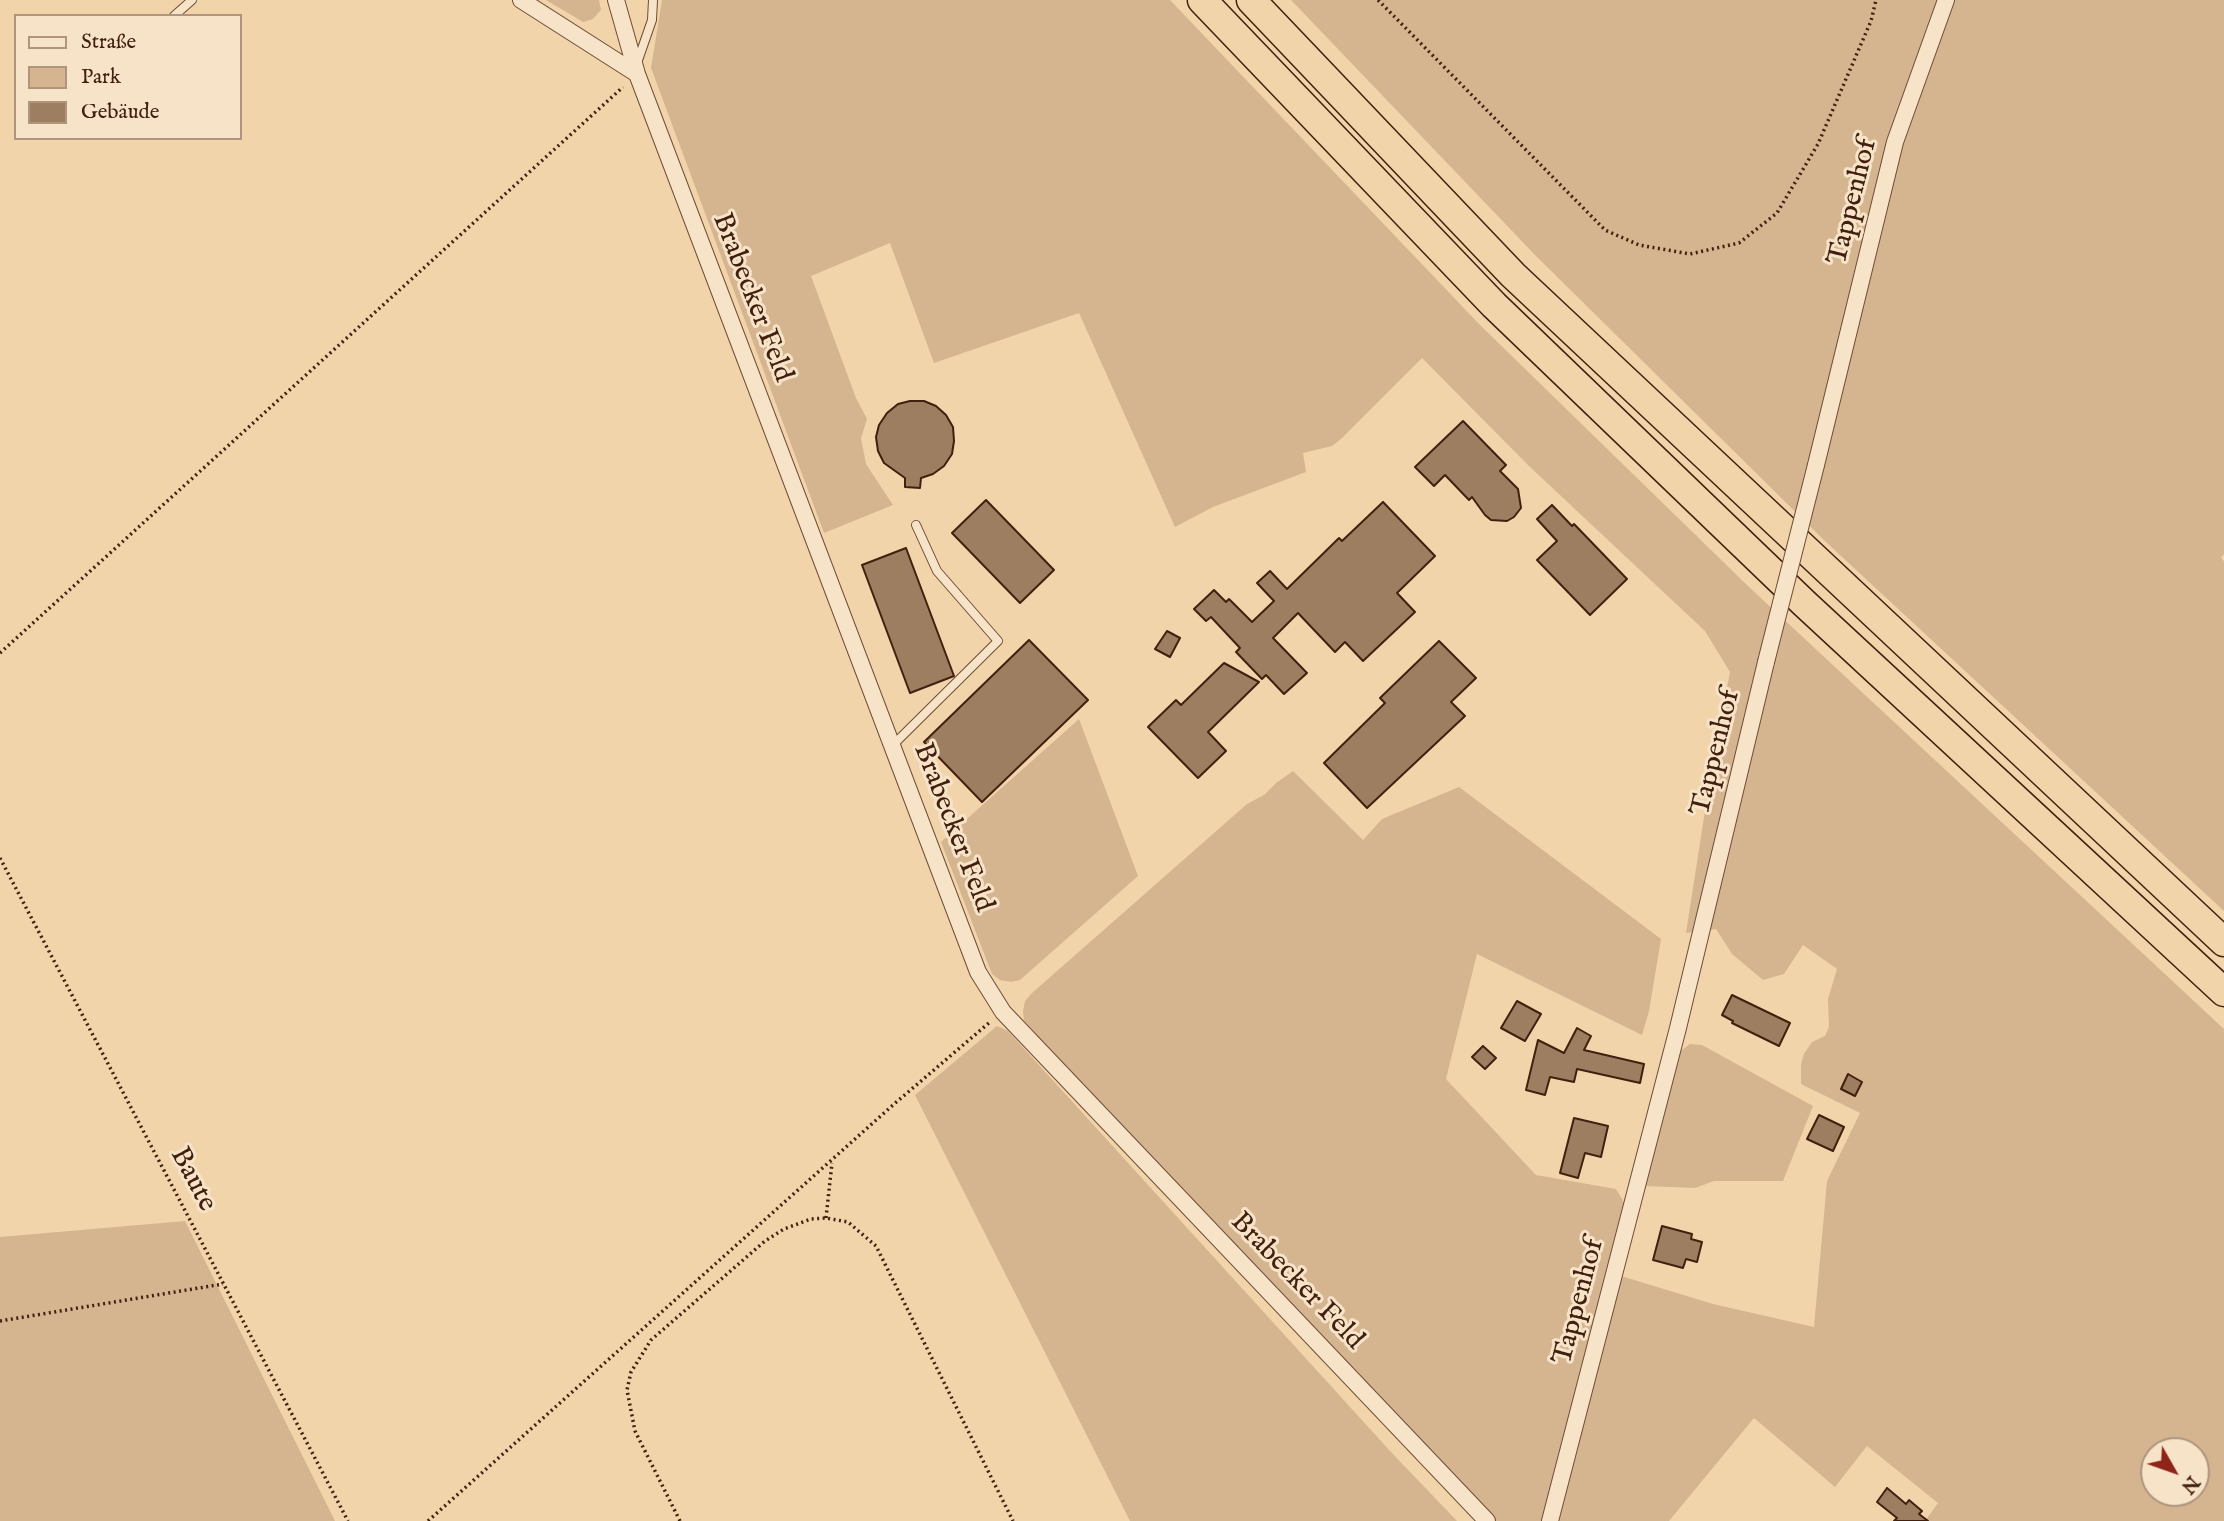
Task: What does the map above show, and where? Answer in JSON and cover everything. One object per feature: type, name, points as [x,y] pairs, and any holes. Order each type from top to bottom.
[{"type":"highway","points":[[1202,0],[1494,305],[1804,603],[2224,992]]},
{"type":"highway","points":[[1251,0],[1513,275],[2224,942]]},
{"type":"street","points":[[521,0],[636,71]]},
{"type":"street","name":"Brabecker Feld","points":[[616,0],[636,71],[978,972],[1003,1012],[1487,1521]]},
{"type":"street","name":"Tappenhof","points":[[1550,1521],[1678,1028],[1895,142],[1946,0]]},
{"type":"lane","points":[[176,14],[192,0]]},
{"type":"lane","points":[[636,71],[653,20],[653,0]]},
{"type":"lane","points":[[892,746],[998,641],[937,571],[916,525]]},
{"type":"path","points":[[1378,0],[1605,230],[1639,245],[1690,254],[1739,243],[1777,213],[1818,144],[1871,20],[1876,0]]},
{"type":"path","points":[[0,653],[636,71]]},
{"type":"path","name":"Baute","points":[[0,858],[348,1521]]},
{"type":"path","points":[[428,1521],[893,1105],[1003,1012]]},
{"type":"path","points":[[826,1218],[832,1161]]},
{"type":"path","points":[[680,1521],[635,1430],[627,1390],[631,1372],[651,1340],[765,1241],[784,1228],[826,1218],[848,1222],[876,1246],[1013,1521]]},
{"type":"path","points":[[0,1321],[223,1284]]},
{"type":"green space","points":[[546,0],[599,0],[601,10],[593,19],[583,22]]},
{"type":"green space","points":[[662,0],[1170,0],[1480,325],[1749,587],[2224,1029],[2224,1521],[1925,1521],[1938,1503],[1867,1446],[1835,1487],[1754,1418],[1669,1521],[1558,1521],[1621,1276],[1713,1304],[1814,1327],[1827,1181],[1860,1113],[1801,1084],[1804,1054],[1812,1042],[1825,1036],[1829,1027],[1828,999],[1837,969],[1803,945],[1784,974],[1763,980],[1732,954],[1716,929],[1686,933],[1711,772],[1730,672],[1705,631],[1529,466],[1422,358],[1341,439],[1332,446],[1303,453],[1306,472],[1213,507],[1175,527],[1079,313],[934,363],[890,243],[811,276],[856,398],[867,419],[861,438],[866,464],[893,505],[824,533],[651,68]]},
{"type":"green space","points":[[1291,0],[2224,0],[2224,554],[2221,558],[2224,561],[2224,911],[1827,543],[1536,256]]},
{"type":"green space","points":[[1079,719],[1138,876],[1020,980],[1000,980],[992,974],[941,842]]},
{"type":"green space","points":[[1293,771],[1363,840],[1382,819],[1459,787],[1661,939],[1649,1011],[1642,1035],[1477,954],[1446,1079],[1536,1175],[1616,1189],[1625,1204],[1543,1521],[1495,1521],[1152,1160],[1024,1021],[1025,1001],[1032,993],[1247,804],[1264,795]]},
{"type":"green space","points":[[997,1026],[1008,1031],[1457,1521],[1130,1521],[915,1095]]},
{"type":"green space","points":[[1690,1044],[1702,1045],[1813,1106],[1783,1181],[1714,1181],[1695,1188],[1644,1186],[1679,1052]]},
{"type":"green space","points":[[185,1221],[335,1521],[0,1521],[0,1237]]},
{"type":"building","points":[[924,401],[936,406],[946,415],[953,427],[952,454],[944,466],[921,478],[920,488],[905,487],[905,478],[884,463],[878,451],[876,437],[879,425],[887,413],[898,404]]},
{"type":"building","points":[[1463,421],[1506,465],[1500,471],[1518,489],[1521,508],[1507,521],[1491,520],[1472,497],[1469,500],[1445,475],[1434,486],[1415,467]]},
{"type":"building","points":[[986,500],[1054,570],[1020,603],[952,533]]},
{"type":"building","points":[[1383,502],[1435,556],[1397,593],[1415,612],[1363,661],[1345,642],[1335,652],[1298,613],[1273,638],[1307,673],[1284,694],[1266,675],[1262,679],[1236,652],[1240,648],[1211,617],[1206,621],[1194,609],[1214,590],[1226,602],[1229,599],[1252,622],[1274,601],[1257,583],[1270,571],[1287,589],[1339,538],[1342,541]]},
{"type":"building","points":[[1552,505],[1627,579],[1590,615],[1537,560],[1557,541],[1537,519]]},
{"type":"building","points":[[906,548],[954,676],[910,693],[862,565]]},
{"type":"building","points":[[1167,631],[1180,638],[1170,657],[1155,649]]},
{"type":"building","points":[[1029,640],[1088,700],[982,802],[924,742]]},
{"type":"building","points":[[1439,641],[1476,678],[1451,702],[1465,716],[1367,808],[1324,763],[1385,703],[1380,698]]},
{"type":"building","points":[[1224,663],[1259,682],[1208,732],[1226,751],[1198,778],[1148,727],[1176,700],[1181,705]]},
{"type":"building","points":[[1732,995],[1790,1023],[1779,1046],[1732,1023],[1733,1021],[1722,1015]]},
{"type":"building","points":[[1517,1001],[1541,1014],[1525,1041],[1501,1028]]},
{"type":"building","points":[[1577,1028],[1591,1036],[1584,1050],[1644,1064],[1640,1083],[1577,1069],[1574,1082],[1550,1077],[1545,1095],[1526,1090],[1538,1040],[1564,1053]]},
{"type":"building","points":[[1483,1046],[1496,1058],[1485,1069],[1472,1057]]},
{"type":"building","points":[[1848,1074],[1862,1082],[1855,1096],[1841,1089]]},
{"type":"building","points":[[1819,1115],[1844,1127],[1833,1151],[1807,1139]]},
{"type":"building","points":[[1574,1118],[1608,1126],[1601,1157],[1585,1153],[1578,1178],[1560,1173]]},
{"type":"building","points":[[1662,1226],[1692,1234],[1691,1239],[1702,1242],[1697,1262],[1686,1259],[1683,1268],[1653,1260]]},
{"type":"building","points":[[1887,1488],[1906,1504],[1909,1500],[1922,1511],[1919,1514],[1928,1521],[1894,1521],[1897,1518],[1877,1502]]}]
